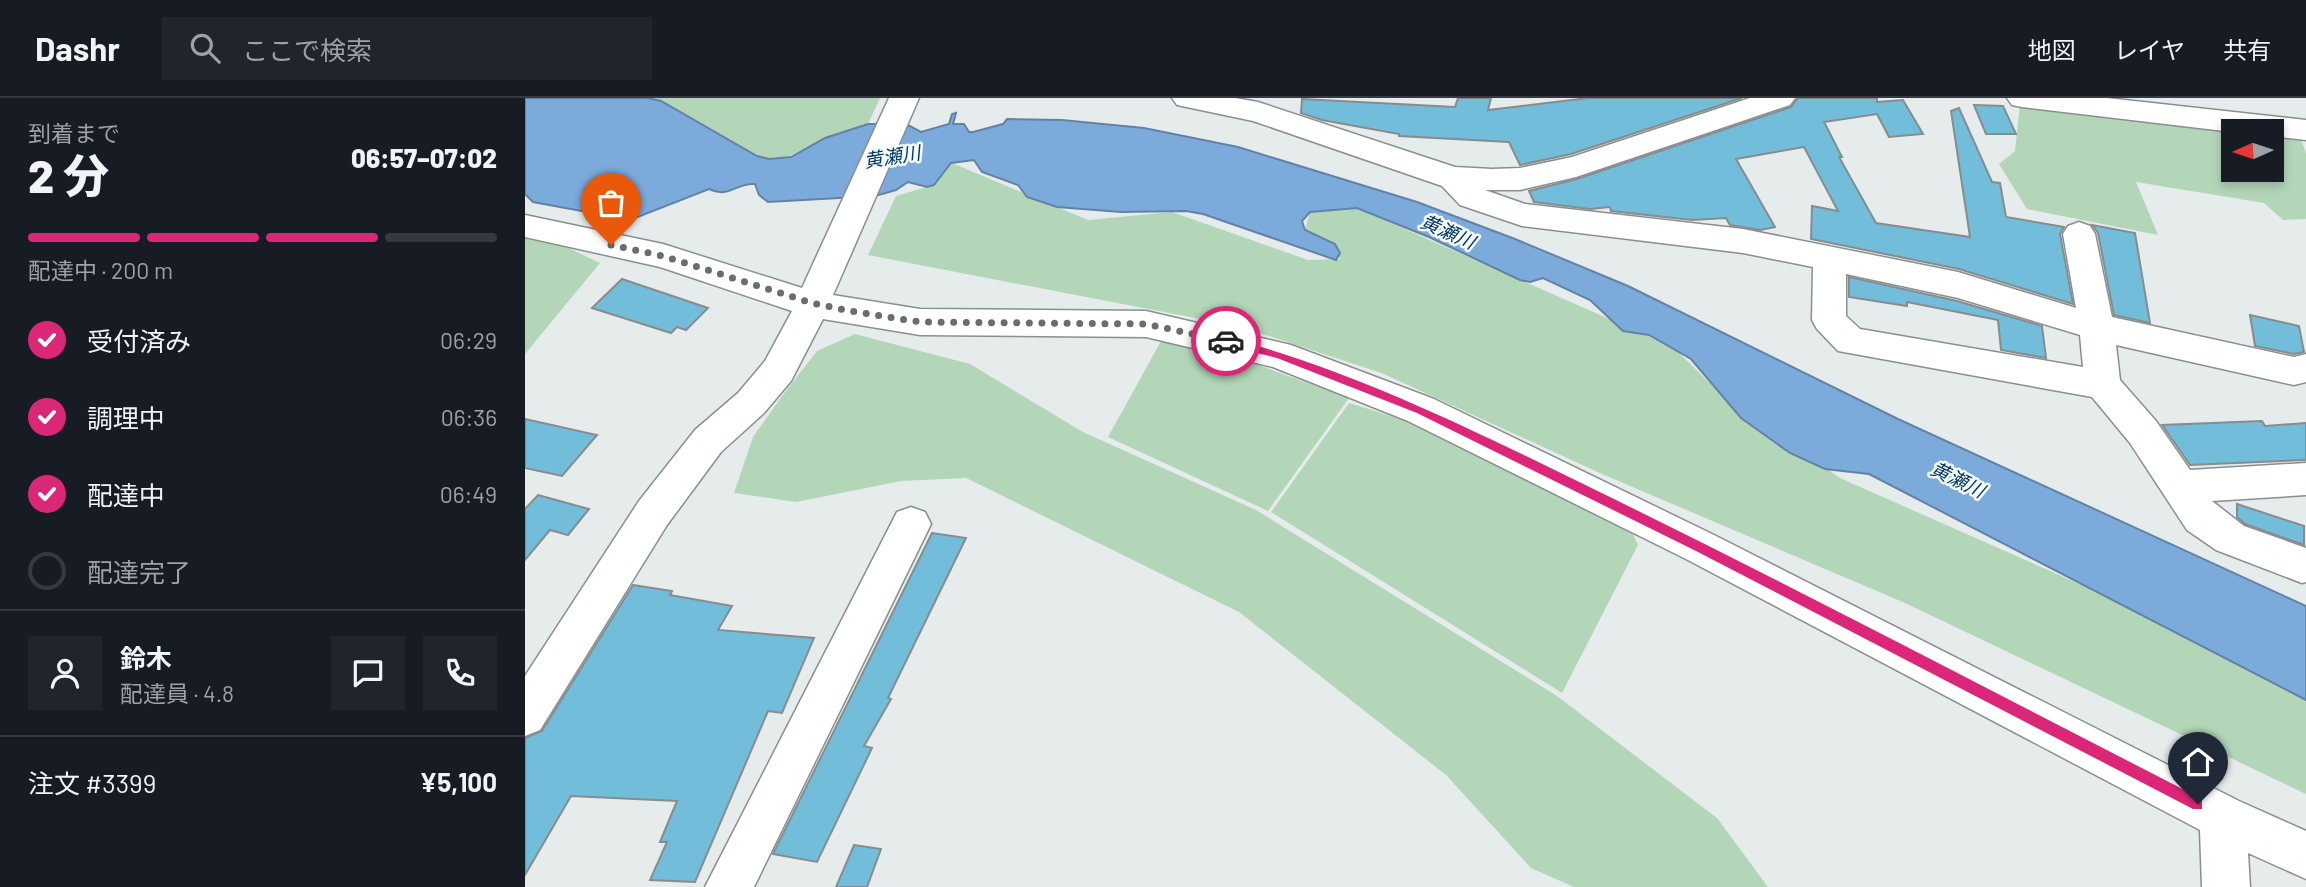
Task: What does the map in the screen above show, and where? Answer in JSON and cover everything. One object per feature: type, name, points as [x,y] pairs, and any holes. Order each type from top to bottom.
[{"type":"street","points":[[1187,98],[1261,105],[1453,178],[1520,179],[1576,167],[1780,98]]},
{"type":"street","points":[[2022,98],[2088,102],[2306,130]]},
{"type":"street","points":[[525,715],[653,513],[708,441],[751,403],[778,371],[812,303],[903,100]]},
{"type":"street","points":[[1453,178],[1471,197],[1522,215],[1743,241],[1958,285],[2097,327],[2294,371],[2306,369]]},
{"type":"street","points":[[525,226],[663,256],[812,303],[920,322],[1146,324],[1279,355],[1421,410],[1700,547],[2223,817],[2306,855]]},
{"type":"street","points":[[2080,234],[2097,327],[2103,385],[2143,432],[2200,518],[2230,537],[2301,565]]},
{"type":"street","points":[[1831,259],[1829,320],[1850,341],[2103,385]]},
{"type":"street","points":[[2181,487],[2306,479]]},
{"type":"street","points":[[729,887],[911,524]]},
{"type":"street","points":[[2223,817],[2226,887]]},
{"type":"green space","points":[[648,98],[880,98],[868,124],[830,136],[793,155],[777,159],[757,156],[661,101]]},
{"type":"green space","points":[[2020,103],[2221,122],[2221,182],[2284,182],[2284,128],[2297,129],[2306,153],[2306,219],[2283,220],[2264,203],[2136,182],[2158,235],[2027,209],[1999,164],[2015,151]]},
{"type":"green space","points":[[952,163],[1088,220],[1172,212],[1308,260],[1341,259],[1305,230],[1310,212],[1357,208],[1673,347],[1720,393],[1840,478],[2136,609],[2306,700],[2306,794],[1905,603],[1602,474],[1384,374],[1242,327],[868,255],[896,196],[927,187]]},
{"type":"green space","points":[[525,231],[539,234],[600,263],[525,354]]},
{"type":"green space","points":[[855,334],[970,364],[1083,432],[1256,510],[1557,696],[1717,818],[1768,887],[1574,887],[1531,868],[1446,775],[1239,612],[966,478],[901,481],[796,502],[734,493],[753,437],[782,396],[817,351]]},
{"type":"green space","points":[[1161,341],[1234,356],[1349,398],[1268,511],[1108,437]]},
{"type":"green space","points":[[1349,403],[1386,414],[1458,443],[1632,532],[1638,545],[1562,693],[1271,512]]},
{"type":"water","name":"黄瀬川","points":[[525,98],[648,98],[661,101],[757,156],[769,159],[791,157],[825,138],[868,124],[906,124],[921,132],[949,124],[952,114],[956,113],[953,124],[964,124],[969,132],[1003,124],[1007,119],[1062,120],[1144,128],[1238,147],[1417,202],[1628,286],[1898,419],[2306,606],[2306,700],[1869,474],[1825,469],[1790,453],[1741,418],[1691,359],[1649,335],[1623,331],[1590,300],[1543,278],[1530,282],[1520,280],[1429,237],[1357,208],[1310,212],[1302,221],[1305,230],[1335,244],[1340,253],[1336,260],[1203,214],[1186,211],[1121,212],[1057,207],[1027,197],[1018,185],[982,172],[974,160],[951,163],[934,185],[927,187],[908,182],[896,190],[875,196],[768,202],[759,195],[755,184],[749,184],[722,192],[709,189],[630,220],[533,202],[525,194]]},
{"type":"building","points":[[1458,98],[1491,98],[1488,110],[1588,98],[1742,98],[1571,154],[1520,165],[1509,142],[1399,136],[1301,113],[1302,99],[1455,107]]},
{"type":"building","points":[[1798,98],[1877,98],[1877,102],[1903,100],[1923,134],[1889,137],[1877,114],[1824,122],[1842,157],[1839,157],[1876,223],[1970,237],[1951,111],[1959,108],[1992,182],[2000,183],[2006,217],[2064,227],[2060,234],[2073,304],[1959,269],[1811,239],[1812,206],[1838,211],[1804,147],[1736,159],[1775,227],[1760,230],[1730,225],[1726,218],[1692,220],[1611,211],[1610,207],[1590,209],[1534,202],[1529,191],[1577,179],[1791,107]]},
{"type":"building","points":[[1974,105],[2003,106],[2016,134],[1986,134]]},
{"type":"building","points":[[2092,225],[2135,233],[2150,323],[2114,315],[2098,233]]},
{"type":"building","points":[[1849,277],[1957,301],[2042,326],[2046,358],[2001,350],[1998,320],[1907,302],[1907,306],[1849,297]]},
{"type":"building","points":[[622,279],[708,308],[686,330],[677,327],[671,333],[592,308]]},
{"type":"building","points":[[2250,315],[2299,326],[2304,352],[2294,354],[2255,346]]},
{"type":"building","points":[[525,419],[597,435],[562,476],[525,468]]},
{"type":"building","points":[[2262,421],[2265,426],[2306,423],[2306,460],[2190,465],[2162,425]]},
{"type":"building","points":[[538,495],[589,509],[568,535],[550,530],[525,560],[525,509]]},
{"type":"building","points":[[2237,504],[2304,526],[2304,545],[2245,524],[2237,517]]},
{"type":"building","points":[[932,533],[966,538],[888,698],[891,699],[864,746],[872,748],[817,862],[773,854]]},
{"type":"building","points":[[633,585],[672,591],[670,595],[732,606],[718,630],[814,638],[782,713],[768,711],[695,882],[650,880],[667,842],[660,842],[677,801],[571,796],[525,875],[525,738],[542,731]]},
{"type":"building","points":[[854,845],[881,849],[867,887],[836,887]]},
{"type":"way so far","points":[[611,245],[663,256],[812,303],[920,322],[1146,324],[1226,341]]},
{"type":"route","points":[[1226,341],[1279,355],[1421,410],[1700,547],[2198,804]]}]
